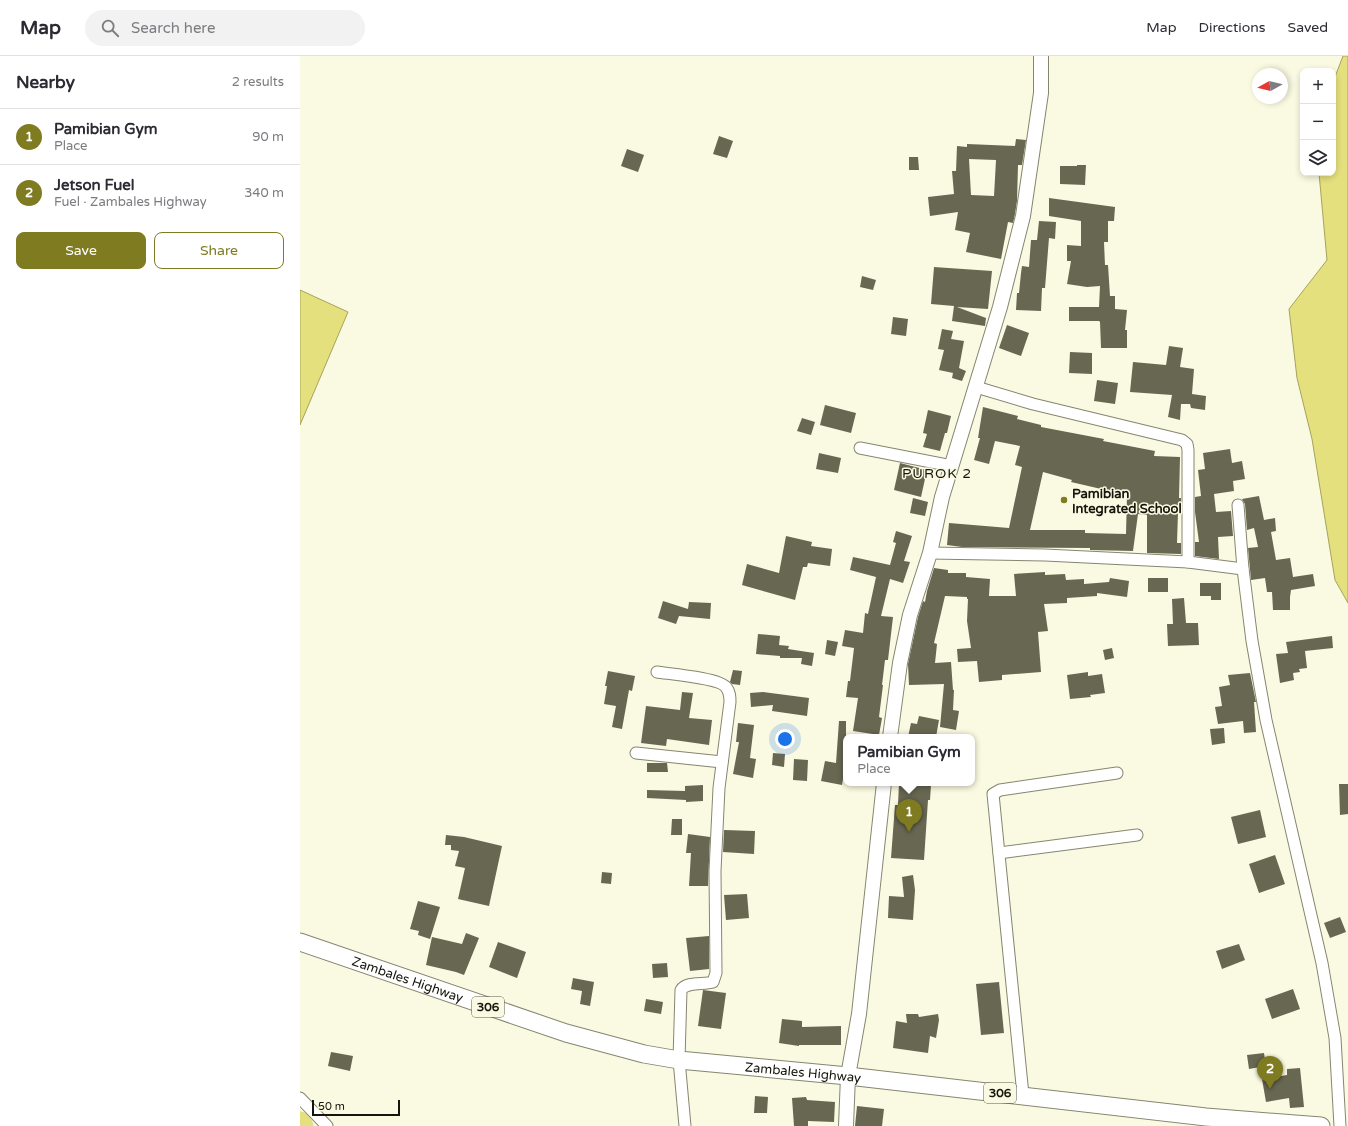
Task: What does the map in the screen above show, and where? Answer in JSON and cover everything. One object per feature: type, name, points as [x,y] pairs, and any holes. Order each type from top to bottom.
[{"type":"main road","name":"Zambales Highway","points":[[300,942],[566,1033],[644,1054],[679,1060],[848,1076],[1206,1117],[1322,1126]]},
{"type":"street","points":[[890,734],[900,663],[910,616],[930,552],[942,497],[1000,307],[1023,216],[1040,93],[1041,56]]},
{"type":"street","points":[[976,387],[1033,404],[1182,440],[1187,444],[1188,562]]},
{"type":"street","points":[[860,448],[952,466]]},
{"type":"street","points":[[1238,505],[1243,569],[1252,641],[1266,720],[1322,963],[1335,1038],[1340,1126]]},
{"type":"street","points":[[930,552],[1045,555],[1188,562],[1243,569]]},
{"type":"street","points":[[657,672],[712,680],[721,683],[730,693],[719,788],[715,871],[716,973],[713,982],[688,985],[683,987],[681,990],[679,1060],[685,1126]]},
{"type":"street","points":[[636,753],[722,762]]},
{"type":"street","points":[[1023,1095],[993,794],[1000,790],[1117,773]]},
{"type":"street","points":[[846,1126],[848,1076],[859,1014],[884,786]]},
{"type":"street","points":[[999,853],[1137,835]]},
{"type":"street","points":[[300,1098],[327,1126]]},
{"type":"shaded area","points":[[1343,56],[1348,56],[1348,603],[1335,580],[1312,439],[1297,378],[1289,309],[1327,260],[1319,176],[1336,176],[1336,74]]},
{"type":"shaded area","points":[[300,290],[348,312],[300,425]]},
{"type":"building","points":[[719,136],[733,141],[727,158],[713,154]]},
{"type":"building","points":[[1016,139],[1026,140],[1022,165],[1018,165],[1017,201],[1015,214],[1013,223],[1008,222],[1001,259],[966,252],[970,233],[955,230],[958,212],[930,216],[928,197],[954,194],[952,171],[956,171],[957,146],[967,147],[967,144],[1015,146]],"holes":[[[969,159],[996,160],[994,196],[971,195]]]},
{"type":"building","points":[[627,149],[644,155],[638,172],[621,166]]},
{"type":"building","points":[[909,157],[918,157],[919,170],[909,170]]},
{"type":"building","points":[[1086,165],[1085,185],[1060,184],[1060,166]]},
{"type":"building","points":[[1049,198],[1115,207],[1114,221],[1108,221],[1108,242],[1104,242],[1105,265],[1108,265],[1110,296],[1115,296],[1115,309],[1127,310],[1125,330],[1127,330],[1127,348],[1101,348],[1099,321],[1069,321],[1069,307],[1099,307],[1100,286],[1087,287],[1067,284],[1071,261],[1067,261],[1067,245],[1081,246],[1081,221],[1049,216]]},
{"type":"building","points":[[1039,221],[1056,222],[1055,239],[1049,238],[1045,288],[1042,288],[1041,311],[1016,310],[1017,293],[1019,293],[1022,266],[1029,267],[1031,240],[1037,240]]},
{"type":"building","points":[[934,267],[992,271],[988,309],[957,307],[986,318],[985,326],[952,321],[954,306],[931,304]]},
{"type":"building","points":[[862,276],[876,280],[873,290],[860,287]]},
{"type":"building","points":[[893,317],[908,319],[906,336],[891,334]]},
{"type":"building","points":[[1007,325],[1029,333],[1021,356],[999,348]]},
{"type":"building","points":[[942,329],[953,331],[951,339],[964,341],[959,368],[966,371],[962,381],[952,378],[953,373],[939,370],[944,350],[938,349]]},
{"type":"building","points":[[1169,346],[1183,348],[1180,367],[1194,369],[1192,394],[1206,396],[1205,410],[1191,408],[1190,404],[1181,404],[1180,420],[1168,417],[1172,395],[1130,392],[1133,362],[1166,365]]},
{"type":"building","points":[[1070,352],[1092,353],[1092,374],[1069,373]]},
{"type":"building","points":[[1097,380],[1118,383],[1115,404],[1094,401]]},
{"type":"building","points":[[825,405],[856,413],[851,433],[820,425]]},
{"type":"building","points":[[983,407],[1018,416],[1017,419],[1041,425],[1041,427],[1104,439],[1103,441],[1155,451],[1154,456],[1180,457],[1179,498],[1181,498],[1181,513],[1178,513],[1177,543],[1181,543],[1181,554],[1147,553],[1147,515],[1138,514],[1133,551],[1090,550],[1090,548],[962,547],[947,545],[949,523],[1009,528],[1022,467],[1015,465],[1020,446],[995,441],[989,464],[974,460],[980,438],[978,438]],"holes":[[[1043,472],[1072,480],[1071,482],[1127,495],[1126,534],[1085,533],[1085,530],[1030,530]]]},
{"type":"building","points":[[928,410],[951,416],[947,433],[945,433],[940,451],[923,447],[927,434],[923,433]]},
{"type":"building","points":[[802,418],[815,422],[811,435],[797,431]]},
{"type":"building","points":[[1230,449],[1232,463],[1242,461],[1245,479],[1233,481],[1234,491],[1214,494],[1216,512],[1231,511],[1233,536],[1218,537],[1219,559],[1195,556],[1195,542],[1199,542],[1195,512],[1195,497],[1201,496],[1198,470],[1205,469],[1203,453]]},
{"type":"building","points":[[819,453],[841,458],[838,473],[816,469]]},
{"type":"building","points":[[900,463],[927,470],[921,497],[894,490]]},
{"type":"building","points":[[1259,496],[1264,520],[1275,518],[1276,531],[1271,532],[1276,560],[1290,558],[1293,577],[1313,574],[1315,586],[1291,590],[1290,610],[1273,610],[1272,592],[1267,592],[1265,578],[1251,580],[1248,548],[1258,547],[1254,528],[1247,530],[1245,504],[1242,499]]},
{"type":"building","points":[[913,498],[928,502],[925,516],[910,513]]},
{"type":"building","points":[[896,531],[912,536],[904,561],[910,562],[903,583],[890,579],[881,616],[893,617],[888,660],[885,660],[882,685],[879,717],[882,718],[879,734],[853,731],[858,698],[846,697],[848,681],[850,681],[854,648],[842,646],[845,630],[863,633],[865,613],[868,614],[876,577],[850,570],[853,557],[890,565],[896,543],[893,542]]},
{"type":"building","points":[[786,536],[812,542],[811,546],[832,549],[830,566],[808,563],[807,567],[803,567],[795,600],[742,585],[747,564],[779,573]]},
{"type":"building","points":[[934,568],[948,570],[948,573],[966,573],[966,577],[990,579],[989,596],[1016,596],[1014,574],[1045,572],[1045,575],[1065,574],[1066,580],[1084,579],[1084,584],[1109,582],[1110,578],[1129,581],[1127,597],[1097,593],[1097,596],[1067,598],[1067,603],[1044,604],[1048,631],[1038,632],[1041,672],[1002,675],[1002,680],[979,682],[977,661],[958,662],[957,649],[971,648],[967,621],[968,599],[967,597],[945,596],[934,643],[937,644],[935,663],[951,662],[954,690],[953,710],[959,711],[956,730],[940,727],[944,684],[909,685],[908,664],[918,617],[923,601],[925,602]]},
{"type":"building","points":[[1148,578],[1168,578],[1168,592],[1148,592]]},
{"type":"building","points":[[1200,583],[1221,583],[1221,600],[1211,600],[1211,596],[1200,596]]},
{"type":"building","points":[[1184,598],[1186,623],[1198,623],[1199,645],[1168,646],[1167,624],[1173,624],[1172,599]]},
{"type":"building","points":[[663,601],[688,609],[689,602],[711,603],[710,619],[679,616],[676,624],[658,618]]},
{"type":"building","points":[[758,634],[780,636],[779,645],[789,646],[788,649],[814,653],[812,666],[801,664],[802,658],[780,658],[780,656],[756,654]]},
{"type":"building","points":[[1332,636],[1333,648],[1305,651],[1307,668],[1299,669],[1300,672],[1293,673],[1294,680],[1280,683],[1276,654],[1288,653],[1286,642]]},
{"type":"building","points":[[827,640],[838,642],[835,656],[825,654]]},
{"type":"building","points":[[1112,648],[1114,658],[1105,660],[1103,650]]},
{"type":"building","points":[[733,670],[742,671],[740,685],[732,684],[730,682]]},
{"type":"building","points":[[608,671],[635,676],[632,691],[629,690],[622,729],[612,727],[616,706],[604,704]]},
{"type":"building","points":[[1088,672],[1088,676],[1102,674],[1105,693],[1090,695],[1091,697],[1070,699],[1067,675]]},
{"type":"building","points":[[1250,673],[1256,702],[1254,702],[1256,732],[1244,733],[1243,721],[1218,724],[1215,707],[1222,706],[1219,687],[1230,685],[1228,675]]},
{"type":"building","points":[[682,692],[693,693],[689,718],[712,720],[709,745],[667,739],[666,746],[641,743],[646,706],[680,710]]},
{"type":"building","points":[[763,692],[809,698],[807,716],[772,711],[773,705],[751,707],[750,693]]},
{"type":"building","points":[[919,716],[939,720],[937,734],[909,734],[911,723],[917,724]]},
{"type":"building","points":[[839,721],[846,721],[846,734],[843,734],[842,785],[821,781],[825,761],[836,763]]},
{"type":"building","points":[[738,723],[754,725],[750,758],[756,759],[753,778],[733,774],[739,742],[736,742]]},
{"type":"building","points":[[1224,728],[1225,743],[1212,745],[1210,729]]},
{"type":"building","points":[[773,753],[785,754],[784,767],[772,765]]},
{"type":"building","points":[[794,759],[808,760],[807,781],[793,780]]},
{"type":"building","points":[[647,763],[667,763],[668,772],[647,772]]},
{"type":"building","points":[[1339,784],[1348,784],[1348,814],[1340,815]]},
{"type":"building","points":[[703,785],[703,801],[686,802],[686,800],[647,798],[647,790],[685,791],[685,786]]},
{"type":"building","points":[[899,786],[931,786],[930,800],[928,800],[924,860],[891,858],[895,805],[898,805]]},
{"type":"building","points":[[1260,810],[1266,837],[1238,844],[1231,817]]},
{"type":"building","points":[[672,819],[682,819],[682,835],[671,835]]},
{"type":"building","points":[[724,830],[755,831],[754,854],[723,852]]},
{"type":"building","points":[[688,834],[710,837],[708,886],[689,886],[691,853],[686,853]]},
{"type":"building","points":[[446,835],[464,837],[502,846],[489,906],[458,899],[465,868],[455,866],[459,851],[451,850],[451,845],[445,845]]},
{"type":"building","points":[[1275,855],[1285,884],[1259,893],[1249,864]]},
{"type":"building","points":[[602,872],[612,873],[611,884],[601,883]]},
{"type":"building","points":[[913,875],[915,890],[913,920],[888,918],[889,896],[904,897],[902,877]]},
{"type":"building","points":[[747,894],[749,918],[726,920],[724,895]]},
{"type":"building","points":[[418,901],[440,907],[430,939],[418,935],[419,931],[410,929]]},
{"type":"building","points":[[1340,917],[1346,932],[1330,938],[1324,923]]},
{"type":"building","points":[[466,933],[479,938],[464,975],[426,965],[432,937],[462,944]]},
{"type":"building","points":[[709,936],[709,969],[690,971],[686,938]]},
{"type":"building","points":[[498,942],[526,952],[517,978],[489,967]]},
{"type":"building","points":[[1239,944],[1245,960],[1222,969],[1216,951]]},
{"type":"building","points":[[667,963],[668,977],[653,978],[652,964]]},
{"type":"building","points":[[573,978],[594,982],[590,1006],[580,1004],[582,991],[571,989]]},
{"type":"building","points":[[999,982],[1004,1033],[981,1035],[976,984]]},
{"type":"building","points":[[1293,989],[1300,1009],[1272,1019],[1265,999]]},
{"type":"building","points":[[703,990],[726,993],[721,1029],[698,1026]]},
{"type":"building","points":[[646,999],[663,1002],[661,1014],[644,1011]]},
{"type":"building","points":[[906,1014],[918,1014],[919,1017],[938,1014],[939,1020],[936,1038],[930,1036],[928,1053],[893,1048],[896,1021],[907,1023]]},
{"type":"building","points":[[782,1019],[802,1021],[802,1027],[841,1026],[841,1045],[799,1046],[779,1043]]},
{"type":"building","points":[[331,1052],[353,1056],[350,1071],[328,1066]]},
{"type":"building","points":[[1264,1053],[1266,1066],[1249,1069],[1247,1055]]},
{"type":"building","points":[[1300,1068],[1304,1107],[1290,1108],[1289,1098],[1266,1102],[1262,1079],[1287,1075],[1287,1069]]},
{"type":"building","points":[[755,1096],[768,1097],[767,1113],[754,1113]]},
{"type":"building","points":[[806,1097],[807,1100],[835,1102],[834,1122],[808,1121],[808,1126],[794,1126],[792,1098]]},
{"type":"building","points":[[857,1106],[884,1109],[882,1126],[855,1126]]},
{"type":"waterway","points":[[300,1122],[303,1126]]},
{"type":"place","name":"Pamibian Integrated School","points":[[1064,500]]},
{"type":"place","name":"Pamibian Gym","points":[[909,832]]},
{"type":"place","name":"Jetson Fuel","points":[[1270,1089]]},
{"type":"district","name":"PUROK 2","points":[[937,473]]}]
